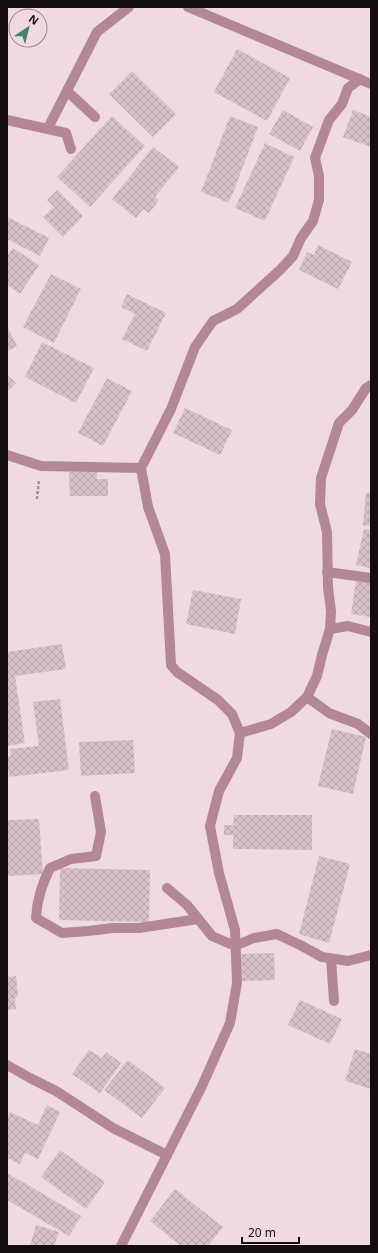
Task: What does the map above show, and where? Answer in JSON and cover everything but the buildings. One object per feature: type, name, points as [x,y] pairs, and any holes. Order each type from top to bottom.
[{"type":"street","points":[[48,128],[97,32],[129,7]]},
{"type":"street","points":[[188,7],[371,84]]},
{"type":"street","points":[[121,1246],[202,1086],[230,1022],[236,983],[235,930],[219,873],[210,826],[219,791],[237,758],[240,733],[232,714],[223,704],[177,672],[171,665],[165,554],[148,507],[141,468],[171,409],[195,347],[213,321],[237,309],[257,292],[284,265],[292,256],[301,238],[313,221],[319,200],[319,176],[315,158],[329,120],[342,104],[348,88],[360,80]]},
{"type":"street","points":[[67,91],[95,117]]},
{"type":"street","points":[[7,120],[66,133],[71,149]]},
{"type":"street","points":[[240,733],[271,724],[291,712],[307,697],[317,676],[330,629],[331,611],[327,572],[327,532],[320,504],[321,478],[339,423],[352,410],[366,388],[371,385]]},
{"type":"street","points":[[7,455],[41,466],[141,468]]},
{"type":"street","points":[[327,572],[371,578]]},
{"type":"street","points":[[330,629],[348,626],[371,632]]},
{"type":"street","points":[[307,697],[329,713],[358,724],[371,734]]},
{"type":"street","points":[[95,796],[101,832],[96,856],[71,859],[50,868],[41,886],[36,907],[36,918],[62,933],[88,932],[113,928],[139,928],[198,919]]},
{"type":"street","points":[[168,888],[187,905],[212,936],[235,946],[254,938],[277,934],[322,957],[348,961],[371,955]]},
{"type":"street","points":[[331,959],[334,1001]]},
{"type":"street","points":[[7,1065],[56,1091],[113,1128],[166,1155]]},
{"type":"path","points":[[37,498],[41,466]]}]
